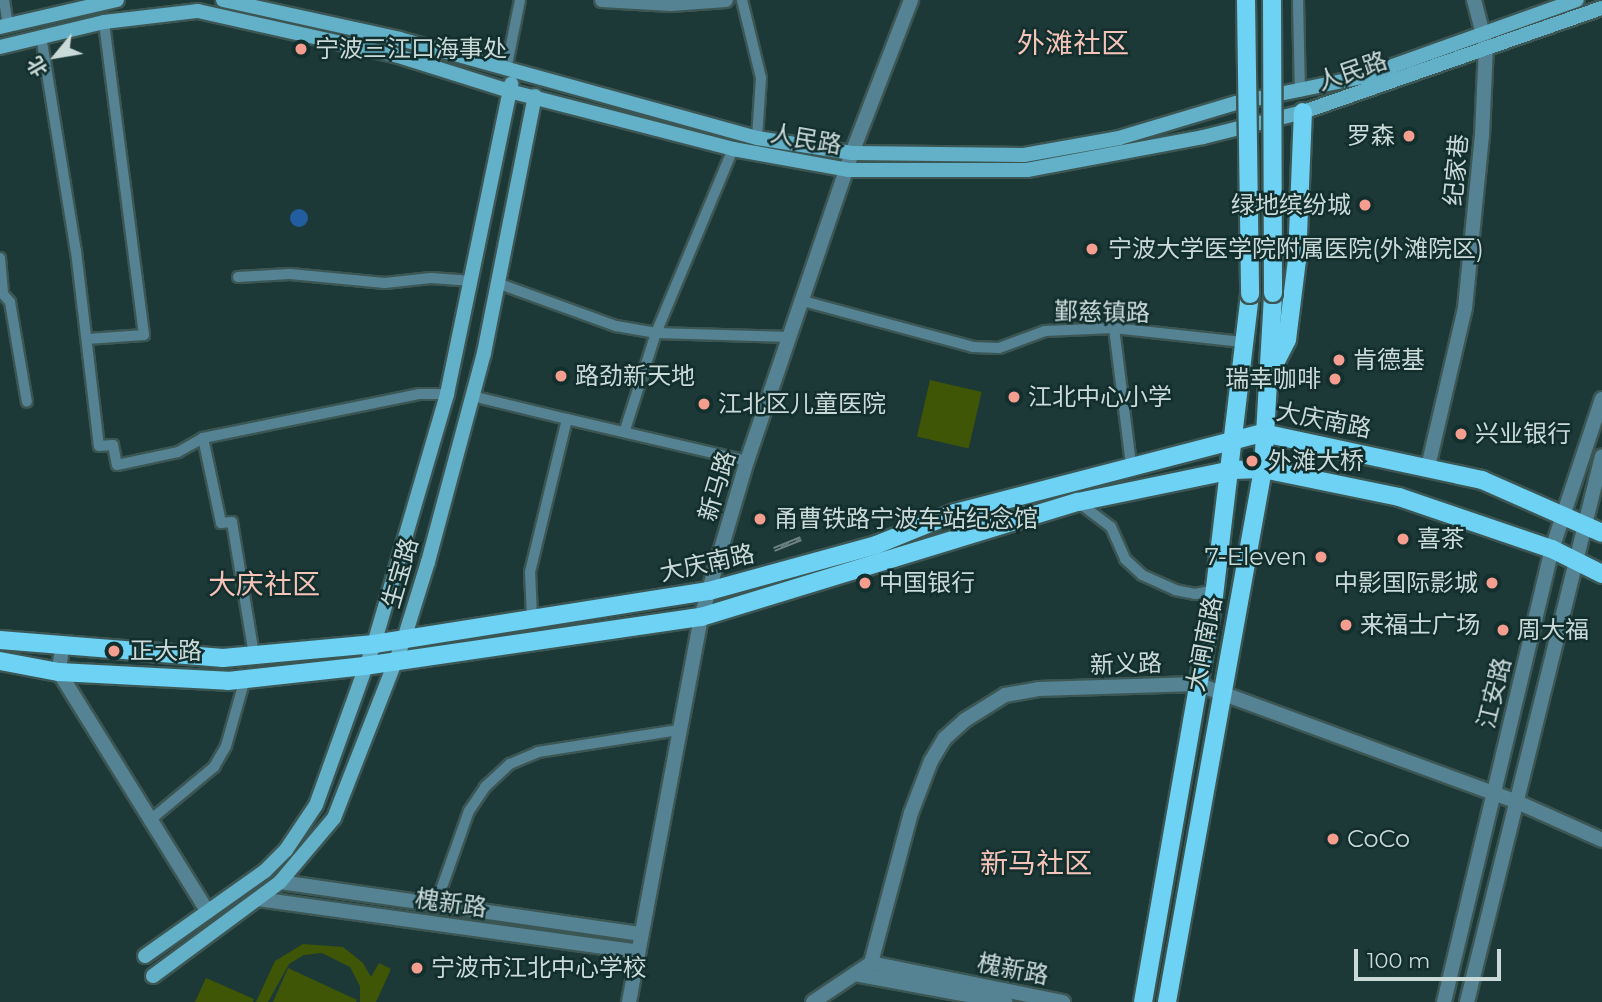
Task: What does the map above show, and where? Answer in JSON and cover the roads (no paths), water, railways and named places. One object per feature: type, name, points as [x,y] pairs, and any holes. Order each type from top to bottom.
[{"type":"main road","points":[[4,26],[117,0]]},
{"type":"main road","name":"人民路","points":[[223,0],[400,39],[757,138],[852,153],[1024,155],[1119,138],[1243,102],[1362,77],[1485,39],[1602,8]]},
{"type":"main road","name":"大闸南路","points":[[1143,1002],[1215,590],[1232,470],[1232,438],[1242,376],[1250,294],[1246,0]]},
{"type":"main road","name":"大闸南路","points":[[1167,1002],[1220,693],[1263,469],[1273,293],[1272,0]]},
{"type":"main road","name":"人民路","points":[[0,47],[104,22],[198,11],[232,16],[395,55],[509,91],[733,149],[848,170],[1027,170],[1240,128],[1303,112],[1577,0]]},
{"type":"main road","name":"生宝路","points":[[145,956],[279,857],[316,805],[374,644],[447,394],[472,281],[509,91],[510,71]]},
{"type":"main road","name":"生宝路","points":[[153,976],[280,882],[334,818],[404,639],[472,396],[535,96]]},
{"type":"main road","points":[[1267,380],[1287,340],[1297,260],[1303,112]]},
{"type":"main road","points":[[1240,128],[1242,376]]},
{"type":"main road","name":"大庆南路","points":[[0,640],[223,658],[374,644],[709,591],[876,545],[955,513],[1232,438],[1263,433],[1482,480],[1564,513],[1602,533]]},
{"type":"main road","name":"大庆南路","points":[[0,661],[59,672],[245,679],[364,666],[701,617],[1078,502],[1232,470],[1263,469],[1399,497],[1552,550],[1602,574]]},
{"type":"street","points":[[4,0],[4,26]]},
{"type":"street","points":[[510,71],[520,0]]},
{"type":"street","points":[[602,0],[671,5],[726,0]]},
{"type":"street","points":[[742,0],[761,78],[757,138]]},
{"type":"street","name":"新马路","points":[[629,1002],[701,617],[747,461],[852,153],[911,0]]},
{"type":"street","points":[[1238,0],[1243,102]]},
{"type":"street","points":[[1297,0],[1300,92]]},
{"type":"street","name":"纪家巷","points":[[1428,467],[1465,308],[1485,39],[1474,0]]},
{"type":"street","points":[[87,339],[144,335],[104,22]]},
{"type":"street","points":[[41,36],[87,339],[99,446],[113,445],[117,465],[178,452],[203,438],[419,394],[447,394]]},
{"type":"street","points":[[625,430],[656,333],[733,149]]},
{"type":"street","points":[[0,258],[3,294],[10,302],[27,402]]},
{"type":"street","points":[[238,277],[290,274],[385,283],[430,278],[472,281]]},
{"type":"street","points":[[496,283],[616,326],[656,333],[790,337]]},
{"type":"street","name":"鄞慈镇路","points":[[803,301],[973,347],[999,348],[1045,331],[1114,328],[1242,342]]},
{"type":"street","points":[[1114,328],[1131,465]]},
{"type":"street","points":[[472,396],[625,430],[747,461]]},
{"type":"street","name":"江安路","points":[[1444,1002],[1552,550],[1602,399]]},
{"type":"street","points":[[532,617],[530,572],[567,419]]},
{"type":"street","points":[[203,438],[221,523],[232,522],[254,655]]},
{"type":"street","name":"江安路","points":[[1466,1002],[1602,456]]},
{"type":"street","points":[[1078,502],[1111,527],[1125,559],[1142,575],[1174,590],[1195,594],[1215,590]]},
{"type":"street","points":[[62,647],[59,672],[149,821],[208,912]]},
{"type":"street","points":[[149,821],[214,767],[226,746],[245,679]]},
{"type":"street","name":"新义路","points":[[871,963],[919,788],[945,738],[965,720],[1005,695],[1038,689],[1197,684],[1515,801],[1602,840]]},
{"type":"street","points":[[436,904],[469,811],[485,787],[510,764],[538,751],[678,730]]},
{"type":"street","name":"槐新路","points":[[280,882],[641,934]]},
{"type":"street","name":"槐新路","points":[[258,899],[638,952]]},
{"type":"street","points":[[813,1002],[871,963]]},
{"type":"street","name":"槐新路","points":[[871,963],[1063,1002]]},
{"type":"street","name":"槐新路","points":[[855,974],[1005,1002]]},
{"type":"water","points":[[299,209],[305,212],[308,218],[305,224],[299,227],[293,224],[290,218],[293,212]]},
{"type":"railway","points":[[774,549],[801,538]]},
{"type":"place","name":"宁波三江口海事处","points":[[301,49]]},
{"type":"place","name":"罗森","points":[[1409,136]]},
{"type":"place","name":"绿地缤纷城","points":[[1365,205]]},
{"type":"place","name":"宁波大学医学院附属医院(外滩院区)","points":[[1092,249]]},
{"type":"place","name":"肯德基","points":[[1339,360]]},
{"type":"place","name":"路劲新天地","points":[[561,376]]},
{"type":"place","name":"瑞幸咖啡","points":[[1335,379]]},
{"type":"place","name":"江北中心小学","points":[[1014,397]]},
{"type":"place","name":"江北区儿童医院","points":[[704,404]]},
{"type":"place","name":"兴业银行","points":[[1461,434]]},
{"type":"place","name":"外滩大桥","points":[[1252,461]]},
{"type":"place","name":"甬曹铁路宁波车站纪念馆","points":[[760,519]]},
{"type":"place","name":"喜茶","points":[[1403,539]]},
{"type":"place","name":"7-Eleven","points":[[1321,557]]},
{"type":"place","name":"中国银行","points":[[865,583]]},
{"type":"place","name":"中影国际影城","points":[[1492,583]]},
{"type":"place","name":"来福士广场","points":[[1346,625]]},
{"type":"place","name":"周大福","points":[[1503,630]]},
{"type":"place","name":"正大路","points":[[114,651]]},
{"type":"place","name":"CoCo","points":[[1333,839]]},
{"type":"place","name":"宁波市江北中心学校","points":[[417,968]]},
{"type":"district","name":"外滩社区","points":[[1073,43]]},
{"type":"district","name":"大庆社区","points":[[264,584]]},
{"type":"district","name":"新马社区","points":[[1036,863]]}]
